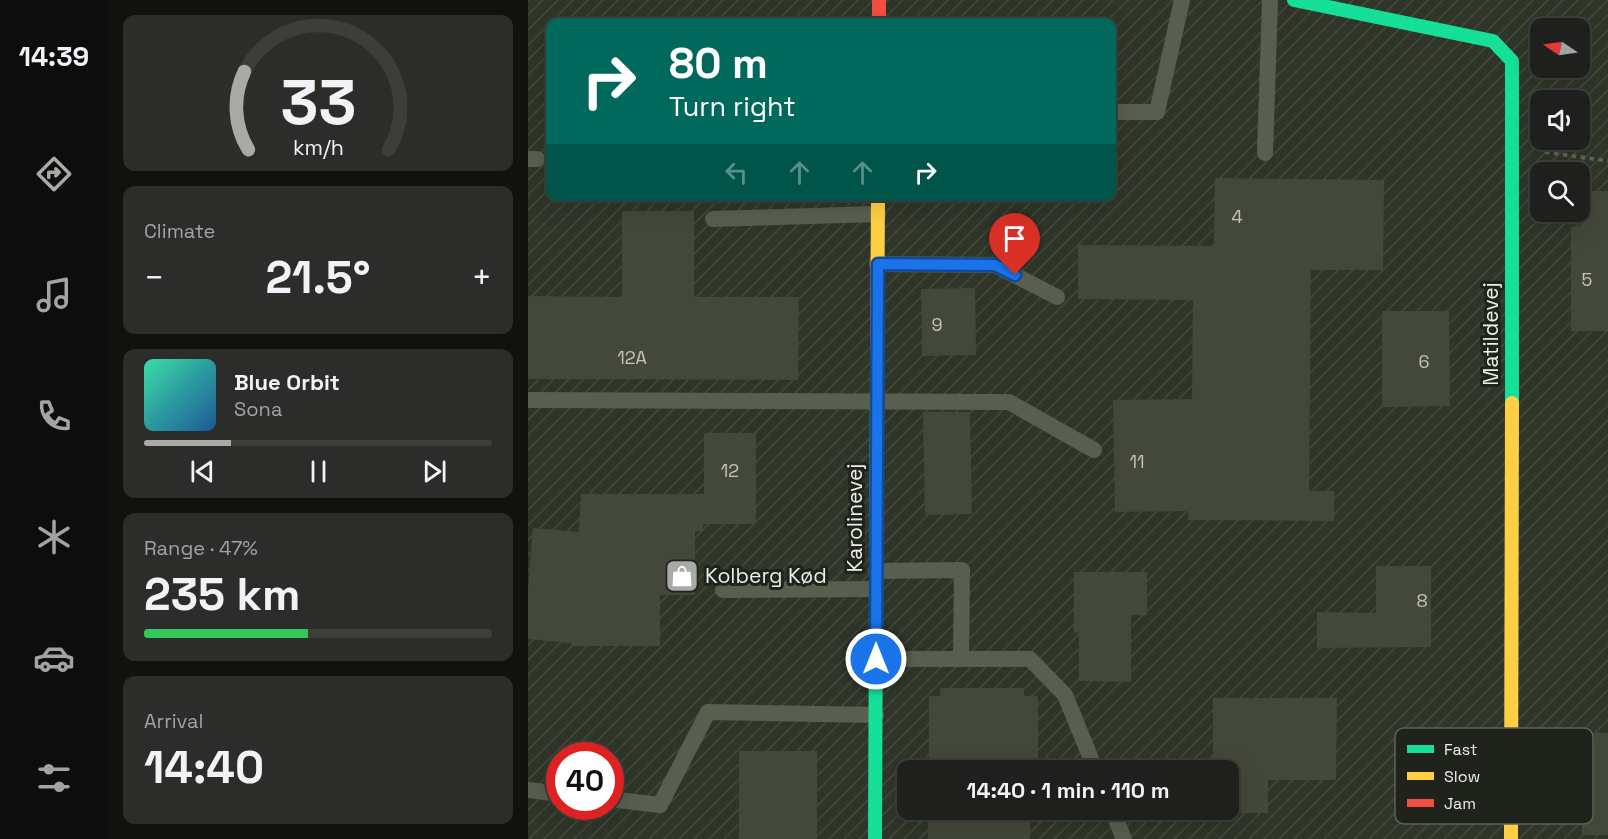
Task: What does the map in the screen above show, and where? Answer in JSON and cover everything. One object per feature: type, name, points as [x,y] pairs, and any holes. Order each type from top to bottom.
[{"type":"street","points":[[879,0],[879,18]]},
{"type":"street","name":"Matildevej","points":[[1294,0],[1492,41],[1512,62],[1511,728]]},
{"type":"street","name":"Karolinevej","points":[[875,839],[878,201]]},
{"type":"street","name":"Matildevej","points":[[1511,824],[1511,839]]},
{"type":"lane","points":[[1116,112],[1157,112],[1182,0]]},
{"type":"lane","points":[[1265,153],[1270,0]]},
{"type":"lane","points":[[712,219],[878,214]]},
{"type":"lane","points":[[878,264],[995,265],[1057,297]]},
{"type":"lane","points":[[528,400],[877,404],[1009,402],[1094,450]]},
{"type":"lane","points":[[876,571],[962,570],[961,659]]},
{"type":"lane","points":[[723,590],[876,588]]},
{"type":"lane","points":[[876,659],[1030,659],[1065,695],[1092,760]]},
{"type":"lane","points":[[624,800],[660,804],[708,712],[876,715]]},
{"type":"lane","points":[[528,790],[546,792]]},
{"type":"lane","points":[[1116,820],[1124,839]]},
{"type":"path","points":[[1512,147],[1608,161]]},
{"type":"shaded area","points":[[528,0],[1608,0],[1608,839],[528,839]]},
{"type":"building","points":[[1215,178],[1384,180],[1383,270],[1311,270],[1309,491],[1334,491],[1334,521],[1188,520],[1188,511],[1115,512],[1113,400],[1192,399],[1193,300],[1078,299],[1078,245],[1214,246]]},
{"type":"building","points":[[1590,191],[1608,191],[1608,331],[1571,331],[1571,227],[1581,226],[1581,222],[1590,222]]},
{"type":"building","points":[[622,211],[694,211],[694,297],[799,297],[798,380],[528,379],[528,296],[622,297]]},
{"type":"building","points":[[975,288],[976,355],[922,356],[921,289]]},
{"type":"building","points":[[1382,311],[1449,311],[1450,406],[1382,407]]},
{"type":"building","points":[[923,412],[970,412],[972,514],[925,515]]},
{"type":"building","points":[[704,433],[756,433],[756,524],[703,524],[703,531],[695,531],[695,595],[660,595],[660,646],[571,646],[571,643],[528,639],[528,588],[533,528],[579,532],[581,494],[704,494]]},
{"type":"building","points":[[1376,566],[1431,566],[1431,647],[1317,648],[1317,612],[1376,613]]},
{"type":"building","points":[[1074,572],[1147,572],[1147,615],[1131,615],[1131,682],[1079,681],[1079,632],[1074,633]]},
{"type":"building","points":[[940,688],[1024,688],[1024,696],[1038,696],[1038,760],[929,760],[929,696],[940,696]]},
{"type":"building","points":[[1213,698],[1337,698],[1336,780],[1268,780],[1268,813],[1239,813],[1239,760],[1213,760]]},
{"type":"building","points":[[1593,733],[1608,733],[1608,835],[1582,835],[1582,824],[1593,824]]},
{"type":"building","points":[[739,751],[817,751],[817,839],[739,839]]},
{"type":"building","points":[[928,820],[1030,820],[1030,839],[928,839]]},
{"type":"traffic: fast","points":[[1294,0],[1493,41],[1512,61],[1512,403]]},
{"type":"traffic: fast","points":[[875,839],[877,359]]},
{"type":"traffic: slow","points":[[877,359],[878,201]]},
{"type":"traffic: slow","points":[[1511,728],[1512,403]]},
{"type":"traffic: slow","points":[[1511,824],[1511,839]]},
{"type":"traffic: jam","points":[[879,0],[879,18]]},
{"type":"place","name":"Kolberg Kød","points":[[682,576]]},
{"type":"route","points":[[876,659],[878,264],[995,265],[1015,275]]}]
